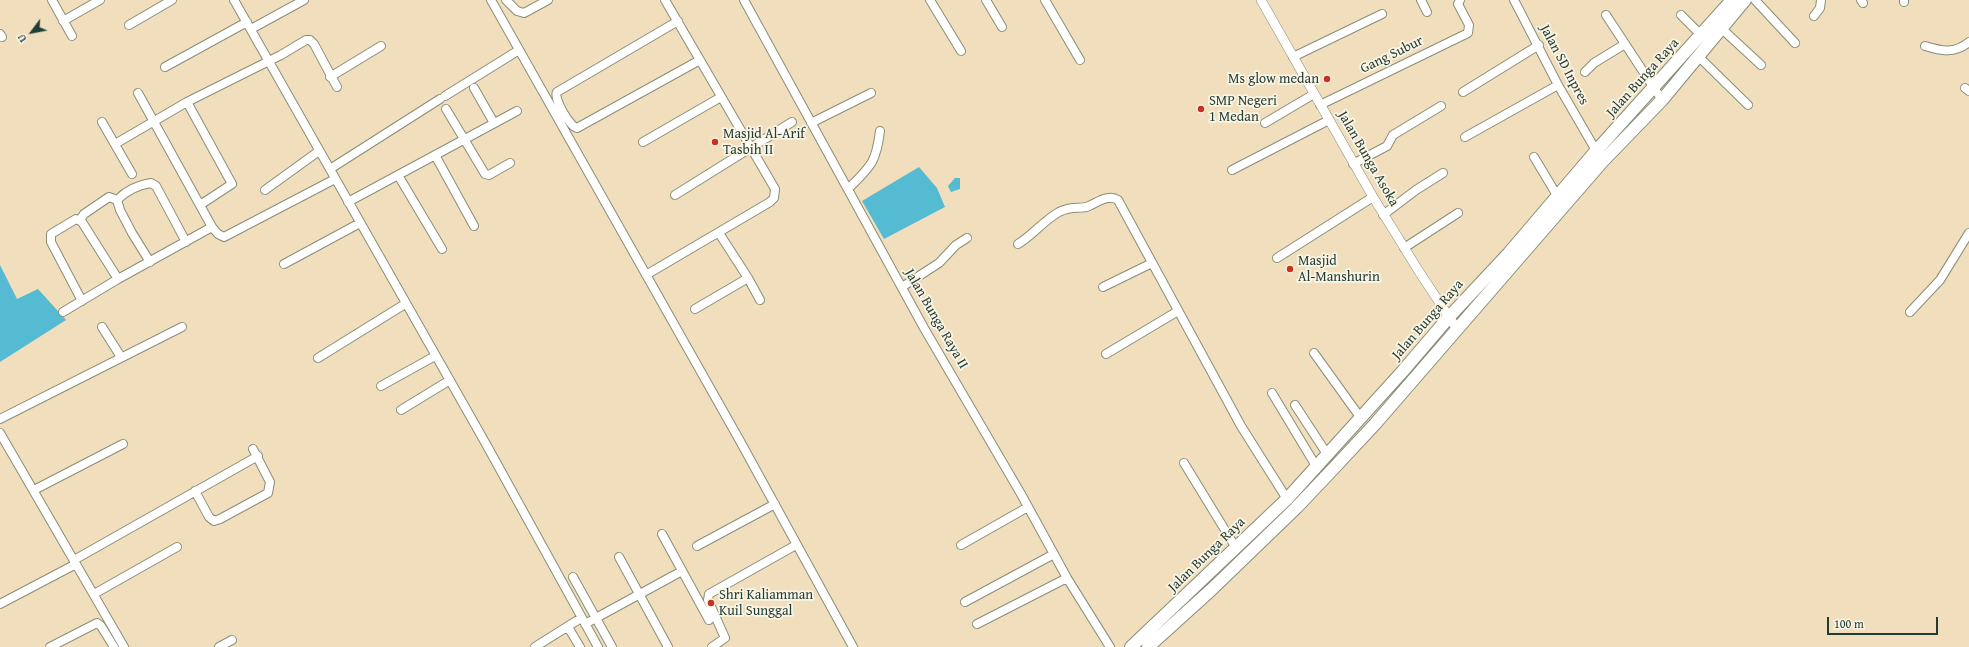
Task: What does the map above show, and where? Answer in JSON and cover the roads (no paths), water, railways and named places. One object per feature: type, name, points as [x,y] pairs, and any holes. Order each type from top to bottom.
[{"type":"main road","name":"Jalan Bunga Raya","points":[[1148,647],[1236,566],[1328,475],[1602,162],[1662,100],[1745,0]]},
{"type":"main road","name":"Jalan Bunga Raya","points":[[1131,647],[1287,499],[1558,197],[1596,151],[1701,35],[1729,1]]},
{"type":"main road","points":[[1227,557],[1236,566]]},
{"type":"street","points":[[52,0],[72,36]]},
{"type":"street","points":[[63,21],[100,0]]},
{"type":"street","points":[[129,25],[172,0]]},
{"type":"street","points":[[234,0],[330,168],[405,304],[450,380],[598,647]]},
{"type":"street","points":[[165,67],[304,0]]},
{"type":"street","points":[[491,0],[853,647]]},
{"type":"street","points":[[506,0],[517,12],[524,13],[548,0]]},
{"type":"street","points":[[646,275],[719,233],[774,198],[776,189],[665,0]]},
{"type":"street","points":[[930,0],[961,51]]},
{"type":"street","points":[[986,0],[1002,27]]},
{"type":"street","points":[[1046,0],[1080,60]]},
{"type":"street","name":"Jalan Bunga Asoka","points":[[1261,0],[1373,197],[1404,248],[1457,329]]},
{"type":"street","points":[[1421,0],[1427,12]]},
{"type":"street","name":"Gang Subur","points":[[1320,105],[1468,33],[1469,25],[1458,6],[1458,2],[1460,0]]},
{"type":"street","name":"Jalan SD Inpres","points":[[1514,0],[1558,85],[1602,162]]},
{"type":"street","points":[[1755,0],[1795,43]]},
{"type":"street","points":[[1814,16],[1820,8],[1820,0]]},
{"type":"street","name":"Jalan Bunga Raya II","points":[[748,1],[811,123],[902,287],[1067,578],[1110,647]]},
{"type":"street","points":[[1293,57],[1382,14]]},
{"type":"street","points":[[1606,15],[1662,100]]},
{"type":"street","points":[[1681,15],[1701,35]]},
{"type":"street","points":[[678,21],[557,92],[555,95],[559,105],[571,125],[577,128],[700,60]]},
{"type":"street","points":[[1721,28],[1761,65]]},
{"type":"street","points":[[114,144],[187,102],[269,61],[306,40],[310,40],[337,87]]},
{"type":"street","points":[[1925,46],[1945,51],[1960,48],[1969,42]]},
{"type":"street","points":[[1585,72],[1594,63],[1625,44]]},
{"type":"street","points":[[330,77],[381,46]]},
{"type":"street","points":[[1464,92],[1539,46]]},
{"type":"street","points":[[330,168],[519,50]]},
{"type":"street","points":[[1698,56],[1748,105]]},
{"type":"street","points":[[1465,138],[1558,85]]},
{"type":"street","points":[[474,88],[494,122]]},
{"type":"street","points":[[138,93],[212,227],[221,236],[227,235],[335,179]]},
{"type":"street","points":[[811,123],[871,93]]},
{"type":"street","points":[[1265,123],[1314,94]]},
{"type":"street","points":[[643,142],[721,97]]},
{"type":"street","points":[[187,102],[232,183],[229,187],[200,205]]},
{"type":"street","points":[[1354,164],[1387,146],[1393,135],[1440,106]]},
{"type":"street","points":[[446,109],[465,138],[486,175],[510,163]]},
{"type":"street","points":[[348,202],[494,122],[517,111]]},
{"type":"street","points":[[1232,170],[1328,120]]},
{"type":"street","points":[[102,122],[132,174]]},
{"type":"street","points":[[675,195],[792,122]]},
{"type":"street","points":[[848,189],[876,158],[880,131]]},
{"type":"street","points":[[265,190],[319,151]]},
{"type":"street","points":[[435,155],[474,226]]},
{"type":"street","points":[[1534,157],[1558,197]]},
{"type":"street","points":[[1384,215],[1416,190],[1443,174]]},
{"type":"street","points":[[398,175],[442,249]]},
{"type":"street","points":[[117,200],[126,192],[138,186],[151,183],[156,186],[186,242]]},
{"type":"street","points":[[80,220],[84,214],[109,197],[117,200]]},
{"type":"street","points":[[1018,244],[1059,212],[1076,207],[1086,208],[1112,197],[1118,200],[1241,426],[1287,499]]},
{"type":"street","points":[[1277,258],[1373,197]]},
{"type":"street","points":[[117,200],[120,210],[132,233],[150,262]]},
{"type":"street","points":[[1404,248],[1458,213]]},
{"type":"street","points":[[80,220],[76,219],[51,234],[50,237],[51,242],[82,301]]},
{"type":"street","points":[[80,220],[114,277],[118,279]]},
{"type":"street","points":[[284,264],[360,223]]},
{"type":"street","points":[[63,312],[118,279],[212,227]]},
{"type":"street","points":[[719,233],[748,278],[760,300]]},
{"type":"street","points":[[1910,312],[1940,280],[1969,233]]},
{"type":"street","points":[[902,287],[939,263],[956,245],[967,238]]},
{"type":"street","points":[[1103,287],[1152,263]]},
{"type":"street","points":[[694,309],[748,278]]},
{"type":"street","points":[[318,358],[405,304]]},
{"type":"street","points":[[1106,354],[1178,311]]},
{"type":"street","points":[[102,327],[121,357]]},
{"type":"street","points":[[0,419],[182,327]]},
{"type":"street","points":[[1314,354],[1360,417]]},
{"type":"street","points":[[381,386],[435,356]]},
{"type":"street","points":[[401,410],[450,380]]},
{"type":"street","points":[[1272,393],[1316,466]]},
{"type":"street","points":[[1296,405],[1327,454]]},
{"type":"street","points":[[0,433],[124,647]]},
{"type":"street","points":[[34,490],[122,444]]},
{"type":"street","points":[[195,491],[209,517],[214,521],[268,493],[270,482],[258,456],[253,449]]},
{"type":"street","points":[[0,604],[258,456]]},
{"type":"street","points":[[1184,463],[1236,548]]},
{"type":"street","points":[[697,546],[774,504]]},
{"type":"street","points":[[961,545],[1028,507]]},
{"type":"street","points":[[662,534],[709,620]]},
{"type":"street","points":[[712,647],[725,638],[708,600],[709,594],[796,545]]},
{"type":"street","points":[[94,594],[177,547]]},
{"type":"street","points":[[964,602],[1054,554]]},
{"type":"street","points":[[619,557],[638,595],[668,647]]},
{"type":"street","points":[[538,646],[568,626],[596,618],[682,571]]},
{"type":"street","points":[[573,577],[612,647]]},
{"type":"street","points":[[977,624],[1067,578]]},
{"type":"street","points":[[50,647],[97,623],[101,626],[114,647]]},
{"type":"street","points":[[568,626],[580,647]]},
{"type":"street","points":[[219,647],[232,640]]},
{"type":"water","points":[[919,167],[937,188],[945,207],[884,239],[862,201]]},
{"type":"water","points":[[955,178],[960,178],[960,189],[951,192],[948,186]]},
{"type":"water","points":[[0,265],[17,299],[38,289],[66,320],[0,362]]},
{"type":"place","name":"Ms glow medan","points":[[1327,79]]},
{"type":"place","name":"SMP Negeri 1 Medan","points":[[1201,109]]},
{"type":"place","name":"Masjid Al-Arif Tasbih II","points":[[715,142]]},
{"type":"place","name":"Masjid Al-Manshurin","points":[[1290,269]]},
{"type":"place","name":"Shri Kaliamman Kuil Sunggal","points":[[711,603]]}]
